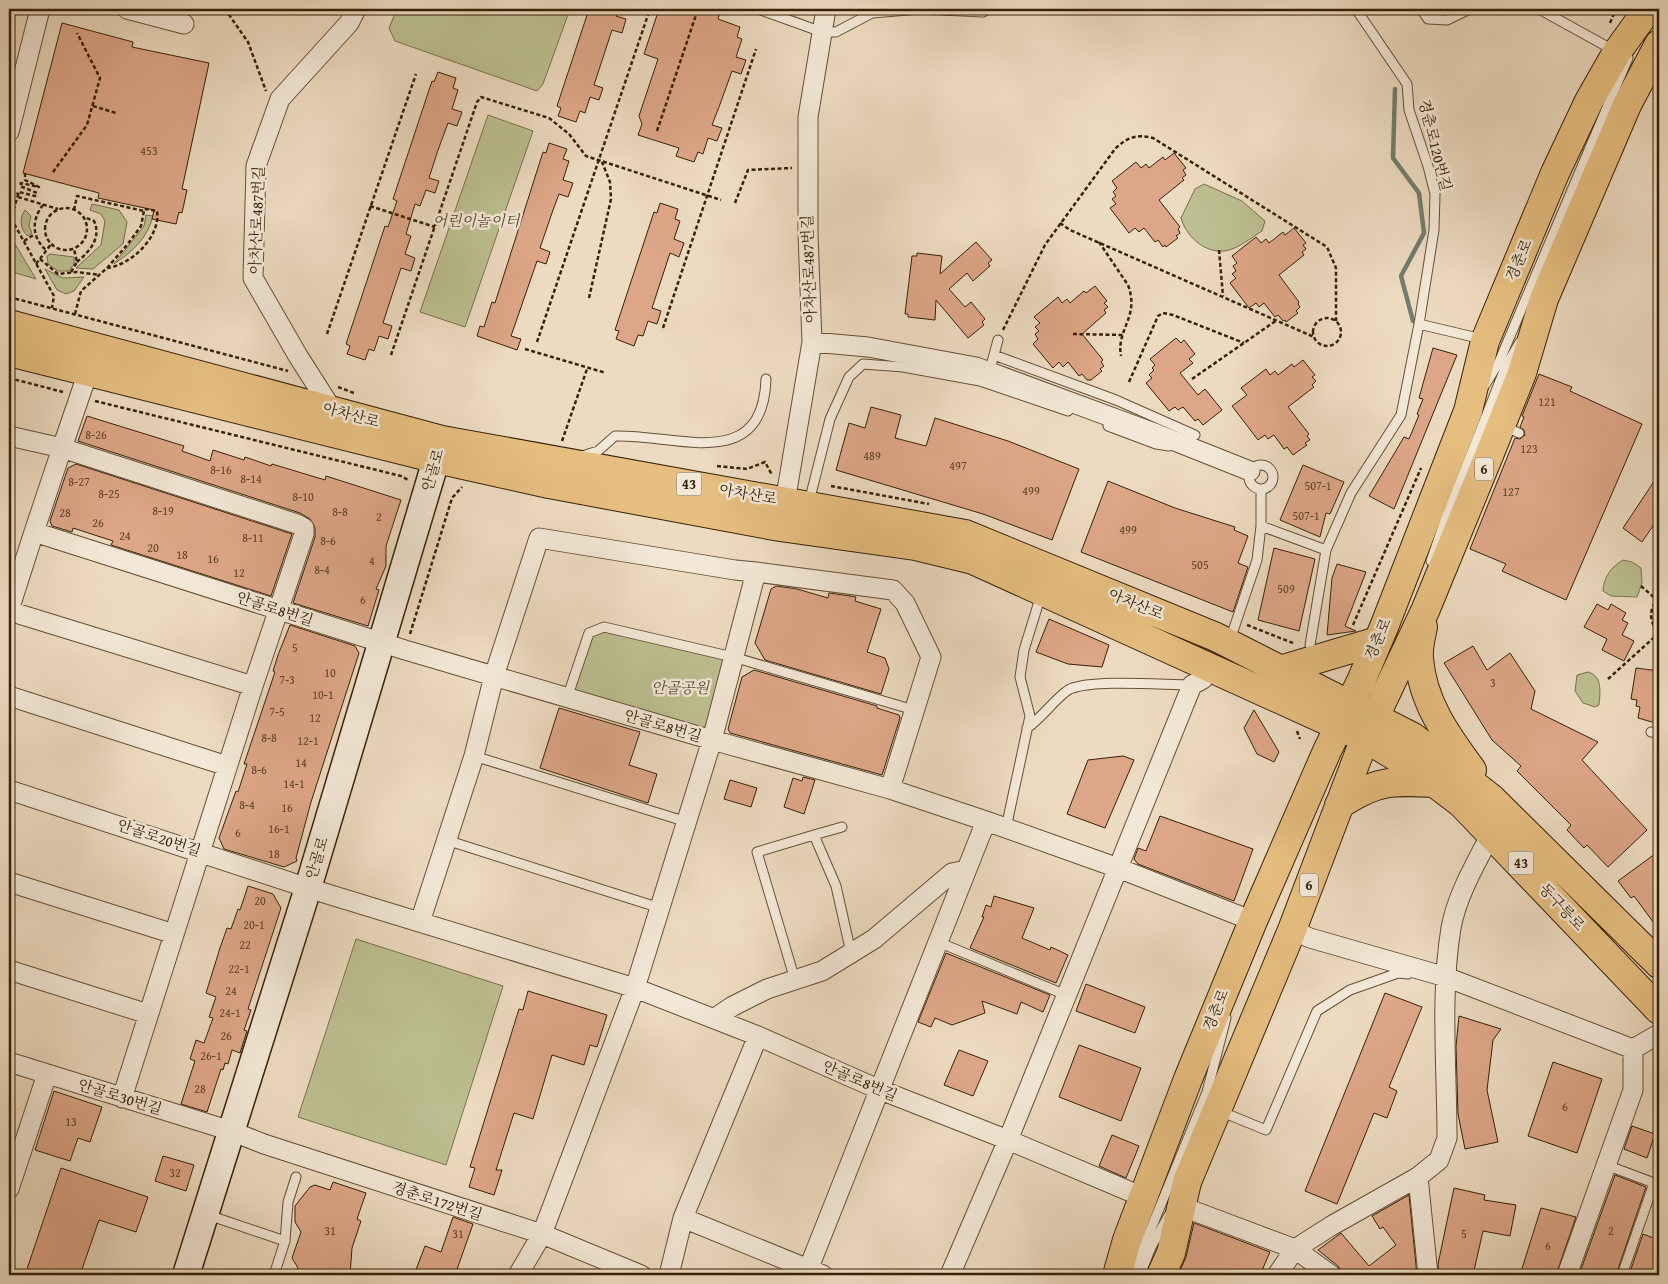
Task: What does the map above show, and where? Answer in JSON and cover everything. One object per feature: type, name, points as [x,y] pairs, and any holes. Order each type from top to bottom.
[{"type":"main road","name":"경춘로","points":[[1117,1275],[1143,1197],[1188,1079],[1250,927],[1343,715],[1378,641],[1468,411],[1485,341],[1555,173],[1589,101],[1617,52],[1648,10]]},
{"type":"main road","name":"경춘로","points":[[1161,1275],[1171,1253],[1185,1194],[1292,930],[1369,728],[1420,611],[1510,429],[1522,373],[1544,300],[1627,105],[1659,44]]},
{"type":"main road","name":"아차산로","points":[[9,324],[334,410],[439,449],[549,484],[780,528],[915,546],[973,560],[1042,590],[1201,676],[1343,715]]},
{"type":"main road","name":"아차산로","points":[[9,352],[84,385],[439,449],[564,452],[797,503],[965,534],[1229,644],[1280,670],[1343,715],[1369,728]]},
{"type":"main road","points":[[1420,611],[1418,657],[1430,704],[1444,732],[1491,798]]},
{"type":"main road","points":[[1280,670],[1378,641]]},
{"type":"main road","name":"동구릉로","points":[[1369,728],[1390,752],[1461,802],[1659,1010]]},
{"type":"main road","name":"동구릉로","points":[[1369,728],[1413,737],[1491,798],[1658,959]]},
{"type":"main road","points":[[1339,805],[1378,783],[1404,781],[1434,783]]},
{"type":"street","points":[[9,132],[40,9]]},
{"type":"street","points":[[127,9],[184,24]]},
{"type":"street","name":"아차산로487번길","points":[[334,410],[298,356],[253,278],[256,166],[280,99],[349,23],[356,9]]},
{"type":"street","name":"아차산로487번길","points":[[780,528],[797,503],[812,342],[808,234],[808,117],[826,9]]},
{"type":"street","points":[[812,342],[864,355],[924,356],[990,370],[1195,443],[1250,471]]},
{"type":"street","points":[[84,385],[9,611],[253,686]]},
{"type":"street","points":[[9,436],[62,448],[298,524],[304,528],[304,534],[227,766],[122,1098]]},
{"type":"street","name":"안골로","points":[[186,1275],[308,888],[439,449]]},
{"type":"street","name":"안골로8번길","points":[[34,532],[382,643],[712,740],[635,988],[758,1036],[878,1089],[1008,1140],[1143,1197]]},
{"type":"street","points":[[420,922],[474,756],[494,676],[539,538],[756,572],[893,590],[905,603],[932,657],[890,790]]},
{"type":"street","points":[[756,572],[712,740],[890,790],[986,821],[1118,868],[1250,927]]},
{"type":"street","points":[[950,1275],[1008,1140],[1118,868],[1201,676]]},
{"type":"street","points":[[9,696],[227,766]]},
{"type":"street","name":"안골로20번길","points":[[9,790],[308,888],[635,988]]},
{"type":"street","points":[[683,1218],[812,1273],[878,1089],[986,821]]},
{"type":"street","points":[[1276,1275],[1295,1249],[1331,1226],[1418,1177],[1439,1160],[1447,1138],[1446,978],[1452,927],[1468,878],[1491,834]]},
{"type":"street","points":[[714,1018],[767,989],[822,971],[874,939],[952,873],[966,870]]},
{"type":"street","points":[[9,882],[174,934]]},
{"type":"street","points":[[1292,930],[1310,938],[1446,978],[1633,1049]]},
{"type":"street","points":[[9,970],[148,1014]]},
{"type":"street","points":[[518,1275],[542,1234],[635,988]]},
{"type":"street","points":[[1633,1049],[1659,1034]]},
{"type":"street","points":[[669,1275],[683,1218],[758,1036]]},
{"type":"street","points":[[1568,1275],[1633,1090],[1633,1049]]},
{"type":"street","name":"안골로30번길","points":[[9,1062],[231,1131]]},
{"type":"street","points":[[9,1189],[46,1074]]},
{"type":"street","name":"경춘로172번길","points":[[231,1131],[273,1147],[542,1234],[641,1275]]},
{"type":"street","points":[[1418,1177],[1428,1275]]},
{"type":"street","points":[[1185,1194],[1295,1249],[1331,1275]]},
{"type":"lane","points":[[758,9],[822,32],[836,32],[872,13],[920,9],[983,12],[989,9]]},
{"type":"lane","name":"경춘로120번길","points":[[1310,645],[1326,550],[1351,493],[1401,415],[1420,324],[1434,230],[1435,194],[1428,166],[1409,110],[1407,84],[1356,9]]},
{"type":"lane","points":[[1421,9],[1428,19],[1446,20],[1470,9]]},
{"type":"lane","points":[[1539,9],[1617,52]]},
{"type":"lane","points":[[1468,411],[1499,362],[1648,10]]},
{"type":"lane","points":[[1428,570],[1446,517],[1506,366],[1544,300]]},
{"type":"lane","points":[[1420,324],[1485,341]]},
{"type":"lane","points":[[990,370],[998,340]]},
{"type":"lane","points":[[797,503],[816,467],[830,419],[849,377],[864,355]]},
{"type":"lane","points":[[564,452],[598,451],[616,436],[691,443],[723,442],[747,432],[761,415],[766,398],[766,379]]},
{"type":"lane","points":[[1259,464],[1267,466],[1272,472],[1272,483],[1261,489],[1251,483],[1250,471],[1259,464]]},
{"type":"lane","points":[[1229,644],[1257,560],[1261,526],[1261,489]]},
{"type":"lane","points":[[1261,526],[1326,550]]},
{"type":"lane","points":[[1006,828],[1030,716],[1020,677],[1024,650],[1042,590]]},
{"type":"lane","points":[[567,698],[589,633],[604,628],[733,657],[914,710]]},
{"type":"lane","points":[[1028,728],[1040,720],[1068,690],[1089,684],[1201,676]]},
{"type":"lane","points":[[474,756],[687,822]]},
{"type":"lane","points":[[795,980],[757,852],[842,828]]},
{"type":"lane","points":[[814,835],[836,886],[851,953]]},
{"type":"lane","points":[[446,840],[660,908]]},
{"type":"lane","points":[[1132,1275],[1207,1092],[1250,927]]},
{"type":"lane","points":[[938,942],[1066,995]]},
{"type":"lane","points":[[1228,1114],[1266,1130],[1317,1011],[1350,990],[1398,973],[1446,978]]},
{"type":"lane","points":[[1606,1165],[1654,1183],[1622,1275]]},
{"type":"lane","points":[[274,1275],[285,1241],[288,1202],[296,1177]]},
{"type":"lane","points":[[1140,1275],[1151,1247],[1185,1194]]},
{"type":"lane","points":[[205,1214],[285,1241]]},
{"type":"path","points":[[225,9],[248,42],[274,116]]},
{"type":"path","points":[[537,342],[650,9]]},
{"type":"path","points":[[657,131],[698,9]]},
{"type":"path","points":[[52,172],[87,125],[100,74],[77,33]]},
{"type":"path","points":[[664,328],[756,49]]},
{"type":"path","points":[[327,334],[416,74]]},
{"type":"path","points":[[391,355],[477,102],[481,97],[550,118],[569,134],[583,155],[721,200]]},
{"type":"path","points":[[93,106],[116,113]]},
{"type":"path","points":[[998,340],[1045,245],[1060,223],[1124,140],[1139,136],[1153,138],[1327,247],[1336,268],[1336,321],[1341,334],[1333,345],[1324,346],[1314,337],[1070,230],[1060,223]]},
{"type":"path","points":[[589,298],[611,199],[610,182],[600,160]]},
{"type":"path","points":[[735,203],[748,170],[798,168]]},
{"type":"path","points":[[25,173],[24,180],[39,187],[21,183],[20,186],[37,194],[35,196],[19,192],[11,218],[54,296],[52,308]]},
{"type":"path","points":[[10,192],[59,210],[74,210],[94,221],[97,231],[91,249],[77,262],[70,273]]},
{"type":"path","points":[[74,210],[77,196],[144,211],[146,209],[157,211],[154,232],[130,259],[118,266],[107,268]]},
{"type":"path","points":[[43,205],[35,219],[35,234],[46,250]]},
{"type":"path","points":[[370,206],[434,226]]},
{"type":"path","points":[[59,210],[50,216],[47,222],[47,236],[60,249],[74,249],[80,245],[87,232],[82,216]]},
{"type":"path","points":[[75,314],[82,291],[107,268],[138,229],[144,211]]},
{"type":"path","points":[[23,242],[35,234]]},
{"type":"path","points":[[1098,241],[1131,292],[1132,312],[1123,335],[1120,347],[1121,356]]},
{"type":"path","points":[[36,264],[52,243]]},
{"type":"path","points":[[74,249],[77,262]]},
{"type":"path","points":[[1219,250],[1223,297]]},
{"type":"path","points":[[40,259],[56,273],[77,272],[100,275]]},
{"type":"path","points":[[9,297],[296,373]]},
{"type":"path","points":[[1129,382],[1158,316],[1162,314],[1173,315],[1244,343]]},
{"type":"path","points":[[1314,337],[1314,328],[1319,320],[1328,318],[1336,321]]},
{"type":"path","points":[[1192,379],[1277,320]]},
{"type":"path","points":[[1073,334],[1123,335]]},
{"type":"path","points":[[525,349],[606,373]]},
{"type":"path","points":[[564,452],[587,368]]},
{"type":"path","points":[[9,378],[84,385],[401,476],[407,478],[410,483]]},
{"type":"path","points":[[765,462],[773,478]]},
{"type":"path","points":[[410,636],[448,511]]},
{"type":"path","points":[[1608,678],[1659,633],[1655,628],[1651,615],[1658,599],[1641,586]]},
{"type":"green space","points":[[397,9],[570,9],[543,84],[537,91],[395,41],[389,28]]},
{"type":"green space","name":"어린이놀이터","points":[[488,115],[533,131],[465,327],[420,312]]},
{"type":"green space","points":[[1204,184],[1242,201],[1265,221],[1262,231],[1239,246],[1224,251],[1210,249],[1197,242],[1183,225],[1181,218],[1195,189]]},
{"type":"green space","points":[[92,204],[119,210],[127,222],[123,244],[93,269],[76,268],[101,245],[105,221],[101,214],[90,210]]},
{"type":"green space","points":[[25,210],[31,216],[29,226],[32,233],[28,236],[23,231],[21,224]]},
{"type":"green space","points":[[146,215],[153,216],[143,238],[133,249],[114,264],[144,226]]},
{"type":"green space","points":[[9,239],[12,239],[36,279],[9,271]]},
{"type":"green space","points":[[50,254],[74,257],[74,264],[69,271],[58,271],[48,264],[47,256]]},
{"type":"green space","points":[[45,269],[63,278],[84,277],[74,291],[66,294],[57,290]]},
{"type":"green space","points":[[1623,560],[1632,562],[1641,568],[1642,583],[1637,597],[1611,596],[1603,591],[1603,586],[1609,573]]},
{"type":"green space","name":"안골공원","points":[[604,627],[733,657],[712,740],[567,698],[589,633]]},
{"type":"green space","points":[[1588,672],[1596,677],[1600,686],[1599,705],[1595,707],[1583,703],[1575,691],[1577,675]]},
{"type":"green space","points":[[356,939],[503,986],[446,1165],[298,1117]]},
{"type":"building","points":[[589,9],[619,9],[616,16],[626,19],[622,33],[612,30],[594,85],[603,88],[599,100],[590,97],[585,113],[580,111],[576,122],[558,116],[561,108],[557,106]]},
{"type":"building","points":[[659,9],[721,9],[718,19],[740,27],[737,37],[742,39],[736,57],[746,60],[741,74],[732,71],[712,125],[722,128],[717,141],[708,138],[703,154],[698,152],[694,162],[676,156],[679,148],[638,135],[642,124],[639,116],[658,59],[644,54]]},
{"type":"building","points":[[62,23],[133,42],[132,47],[209,63],[182,189],[187,190],[182,213],[179,212],[176,224],[152,219],[154,210],[98,198],[99,193],[23,173]]},
{"type":"building","points":[[438,72],[456,78],[453,88],[458,90],[452,109],[462,112],[457,126],[448,123],[438,150],[429,178],[439,181],[435,193],[426,190],[420,206],[415,204],[406,234],[411,236],[405,254],[415,258],[411,271],[401,268],[383,323],[392,326],[388,339],[379,336],[374,351],[369,349],[365,360],[347,354],[350,346],[346,344],[385,226],[388,227],[397,201],[393,199],[432,81],[434,82]]},
{"type":"building","points":[[549,143],[567,149],[563,159],[569,161],[563,180],[573,183],[568,197],[559,194],[540,248],[550,252],[546,264],[537,261],[511,336],[521,339],[517,350],[477,336],[480,326],[484,327],[492,302],[495,303],[543,152],[546,153]]},
{"type":"building","points":[[1174,153],[1186,168],[1183,170],[1186,175],[1182,178],[1184,180],[1159,200],[1180,227],[1178,229],[1180,233],[1176,236],[1178,238],[1166,247],[1165,245],[1163,247],[1158,240],[1155,242],[1144,228],[1139,232],[1135,228],[1129,233],[1110,208],[1116,204],[1112,199],[1116,196],[1113,192],[1117,188],[1112,181],[1136,162],[1141,168],[1146,164],[1149,168],[1163,157],[1165,160]]},
{"type":"building","points":[[660,203],[678,209],[675,219],[680,221],[674,239],[684,243],[679,257],[670,253],[652,308],[661,311],[657,324],[648,321],[643,336],[638,335],[634,346],[616,339],[619,331],[615,330],[654,212],[657,213]]},
{"type":"building","points":[[1294,228],[1306,243],[1303,245],[1306,249],[1302,252],[1304,255],[1279,275],[1299,302],[1300,307],[1296,311],[1298,313],[1286,322],[1278,315],[1275,317],[1264,303],[1259,307],[1256,303],[1249,308],[1230,283],[1236,278],[1232,274],[1236,271],[1233,266],[1237,263],[1232,256],[1256,237],[1261,243],[1266,239],[1269,243],[1283,232],[1285,235]]},
{"type":"building","points":[[976,242],[992,260],[988,263],[990,266],[973,281],[967,273],[949,289],[965,307],[971,302],[985,319],[982,322],[984,325],[968,338],[936,300],[935,320],[908,317],[908,314],[905,314],[912,256],[917,256],[917,253],[942,256],[940,274]]},
{"type":"building","points":[[1095,286],[1107,301],[1104,303],[1108,307],[1104,310],[1106,313],[1082,334],[1103,360],[1101,362],[1104,366],[1100,369],[1102,371],[1091,380],[1087,380],[1082,374],[1079,376],[1068,362],[1063,367],[1059,362],[1053,368],[1033,344],[1038,339],[1035,334],[1039,331],[1035,327],[1040,323],[1034,317],[1058,297],[1062,303],[1067,299],[1070,303],[1084,291],[1086,293]]},
{"type":"building","points":[[1176,338],[1181,343],[1184,340],[1195,354],[1189,359],[1193,363],[1180,373],[1198,395],[1205,389],[1222,410],[1203,425],[1198,419],[1195,421],[1183,407],[1178,410],[1175,407],[1169,411],[1146,383],[1152,378],[1149,375],[1154,370],[1152,368],[1155,365],[1150,359]]},
{"type":"building","points":[[1433,348],[1457,355],[1394,509],[1369,496],[1404,437],[1409,439],[1419,415],[1417,414],[1423,399],[1419,398]]},
{"type":"building","points":[[1303,360],[1315,375],[1312,377],[1316,381],[1312,385],[1314,387],[1288,407],[1309,434],[1307,436],[1310,440],[1305,443],[1307,445],[1293,455],[1287,447],[1284,449],[1274,435],[1268,439],[1265,435],[1258,440],[1232,406],[1247,395],[1241,388],[1266,369],[1270,375],[1275,371],[1278,375],[1292,364],[1294,367]]},
{"type":"building","points":[[1539,374],[1572,387],[1570,391],[1642,424],[1566,600],[1502,571],[1506,564],[1470,549],[1515,438],[1520,439],[1525,435],[1524,430],[1520,427],[1524,417],[1522,416]]},
{"type":"building","points":[[871,407],[901,415],[895,438],[926,446],[935,418],[1008,441],[1079,469],[1052,540],[983,514],[836,470],[849,423],[865,428]]},
{"type":"building","points":[[87,416],[184,446],[182,451],[210,461],[213,450],[244,460],[245,457],[271,466],[272,464],[325,480],[326,476],[401,500],[386,546],[386,566],[376,589],[379,590],[368,626],[293,603],[315,537],[315,528],[310,519],[300,513],[78,441]]},
{"type":"building","points":[[76,464],[292,534],[271,596],[111,545],[113,541],[73,528],[72,532],[52,526],[50,521],[68,468]]},
{"type":"building","points":[[1303,465],[1344,482],[1330,514],[1326,513],[1320,537],[1280,520]]},
{"type":"building","points":[[1659,474],[1659,517],[1642,542],[1623,528]]},
{"type":"building","points":[[1108,481],[1175,508],[1235,527],[1234,530],[1248,536],[1238,563],[1248,567],[1233,612],[1081,552]]},
{"type":"building","points":[[1274,548],[1315,559],[1299,631],[1258,620]]},
{"type":"building","points":[[1337,564],[1366,572],[1345,626],[1356,631],[1327,635],[1332,578]]},
{"type":"building","points":[[776,586],[797,589],[828,598],[829,593],[856,597],[855,601],[881,609],[867,652],[885,658],[889,669],[881,694],[765,660],[755,643],[771,589]]},
{"type":"building","points":[[1597,604],[1608,610],[1611,604],[1626,613],[1622,620],[1628,623],[1622,635],[1634,641],[1624,661],[1602,650],[1607,639],[1584,627]]},
{"type":"building","points":[[1049,619],[1109,645],[1102,667],[1068,664],[1036,652]]},
{"type":"building","points":[[290,625],[355,646],[359,653],[311,802],[296,858],[297,861],[284,867],[224,849],[219,838],[236,791],[238,792],[247,764],[244,764],[275,672],[273,671],[278,655]]},
{"type":"building","points":[[1473,646],[1487,670],[1510,653],[1535,691],[1531,709],[1598,742],[1582,760],[1647,830],[1608,867],[1587,845],[1584,848],[1567,830],[1571,825],[1517,771],[1521,766],[1492,740],[1444,663]]},
{"type":"building","points":[[1636,668],[1659,671],[1659,724],[1638,718],[1640,707],[1636,706],[1637,700],[1631,699]]},
{"type":"building","points":[[754,670],[877,706],[877,708],[899,715],[900,718],[882,775],[730,733],[728,729],[742,677]]},
{"type":"building","points":[[559,708],[640,732],[629,765],[657,774],[648,803],[540,768]]},
{"type":"building","points":[[1254,710],[1279,752],[1274,762],[1257,754],[1244,728]]},
{"type":"building","points":[[1123,756],[1134,760],[1105,828],[1067,814],[1088,760]]},
{"type":"building","points":[[803,777],[815,780],[804,814],[784,807],[793,778],[802,781]]},
{"type":"building","points":[[730,780],[757,788],[751,807],[724,799]]},
{"type":"building","points":[[1160,816],[1253,849],[1234,901],[1138,864],[1134,859],[1138,848],[1146,851]]},
{"type":"building","points":[[1659,851],[1659,930],[1634,896],[1631,898],[1618,881]]},
{"type":"building","points":[[248,886],[273,894],[281,908],[248,1009],[251,1010],[244,1030],[247,1031],[240,1053],[232,1050],[228,1064],[225,1063],[223,1070],[221,1069],[207,1112],[181,1104],[195,1061],[190,1059],[196,1040],[204,1043],[213,1018],[209,1017],[216,997],[206,993],[227,928],[231,929]]},
{"type":"building","points":[[994,896],[1034,908],[1022,938],[1050,950],[1051,947],[1068,955],[1056,983],[970,948],[984,917],[982,917],[986,905],[991,907]]},
{"type":"building","points":[[946,953],[1050,995],[1043,1012],[1021,1002],[1017,1014],[982,1001],[985,1013],[952,1025],[935,1018],[931,1027],[918,1022]]},
{"type":"building","points":[[1086,984],[1145,1007],[1135,1033],[1076,1011]]},
{"type":"building","points":[[528,991],[607,1015],[597,1047],[590,1045],[584,1065],[552,1055],[533,1119],[514,1113],[496,1170],[502,1170],[494,1195],[469,1187],[475,1168],[470,1167],[519,1009],[523,1010]]},
{"type":"building","points":[[1385,993],[1422,1007],[1389,1087],[1397,1091],[1387,1118],[1374,1113],[1337,1204],[1305,1191]]},
{"type":"building","points":[[1459,1016],[1501,1029],[1493,1040],[1487,1090],[1498,1142],[1465,1149],[1458,1114],[1456,1046]]},
{"type":"building","points":[[1079,1045],[1141,1068],[1121,1121],[1059,1097]]},
{"type":"building","points":[[959,1050],[988,1061],[973,1096],[944,1085]]},
{"type":"building","points":[[1553,1062],[1602,1079],[1577,1153],[1528,1136]]},
{"type":"building","points":[[54,1091],[102,1107],[90,1142],[78,1138],[70,1161],[35,1150]]},
{"type":"building","points":[[1632,1126],[1655,1134],[1647,1158],[1624,1149]]},
{"type":"building","points":[[1112,1135],[1139,1146],[1126,1178],[1099,1166]]},
{"type":"building","points":[[163,1156],[194,1165],[186,1191],[155,1181]]},
{"type":"building","points":[[61,1168],[148,1197],[136,1232],[99,1220],[80,1275],[25,1275]]},
{"type":"building","points":[[1615,1175],[1646,1187],[1616,1275],[1579,1275]]},
{"type":"building","points":[[333,1182],[366,1193],[357,1219],[361,1221],[352,1248],[350,1275],[301,1275],[302,1273],[297,1271],[298,1268],[292,1258],[301,1232],[295,1222],[295,1206],[310,1187],[315,1185],[330,1190]]},
{"type":"building","points":[[1454,1188],[1485,1195],[1484,1200],[1516,1205],[1510,1236],[1483,1231],[1473,1275],[1439,1275],[1438,1264]]},
{"type":"building","points":[[1409,1195],[1417,1275],[1344,1275],[1338,1266],[1318,1250],[1341,1233],[1369,1266],[1396,1245],[1383,1227],[1380,1229],[1372,1216]]},
{"type":"building","points":[[1541,1208],[1576,1217],[1556,1275],[1520,1275]]},
{"type":"building","points":[[453,1217],[473,1224],[455,1275],[414,1275],[425,1246],[441,1252]]},
{"type":"building","points":[[1194,1223],[1270,1252],[1260,1275],[1178,1275],[1186,1257]]},
{"type":"building","points":[[1643,1234],[1659,1240],[1659,1275],[1629,1275]]},
{"type":"waterway","points":[[1395,89],[1393,158],[1419,193],[1424,233],[1401,276],[1413,321]]}]
